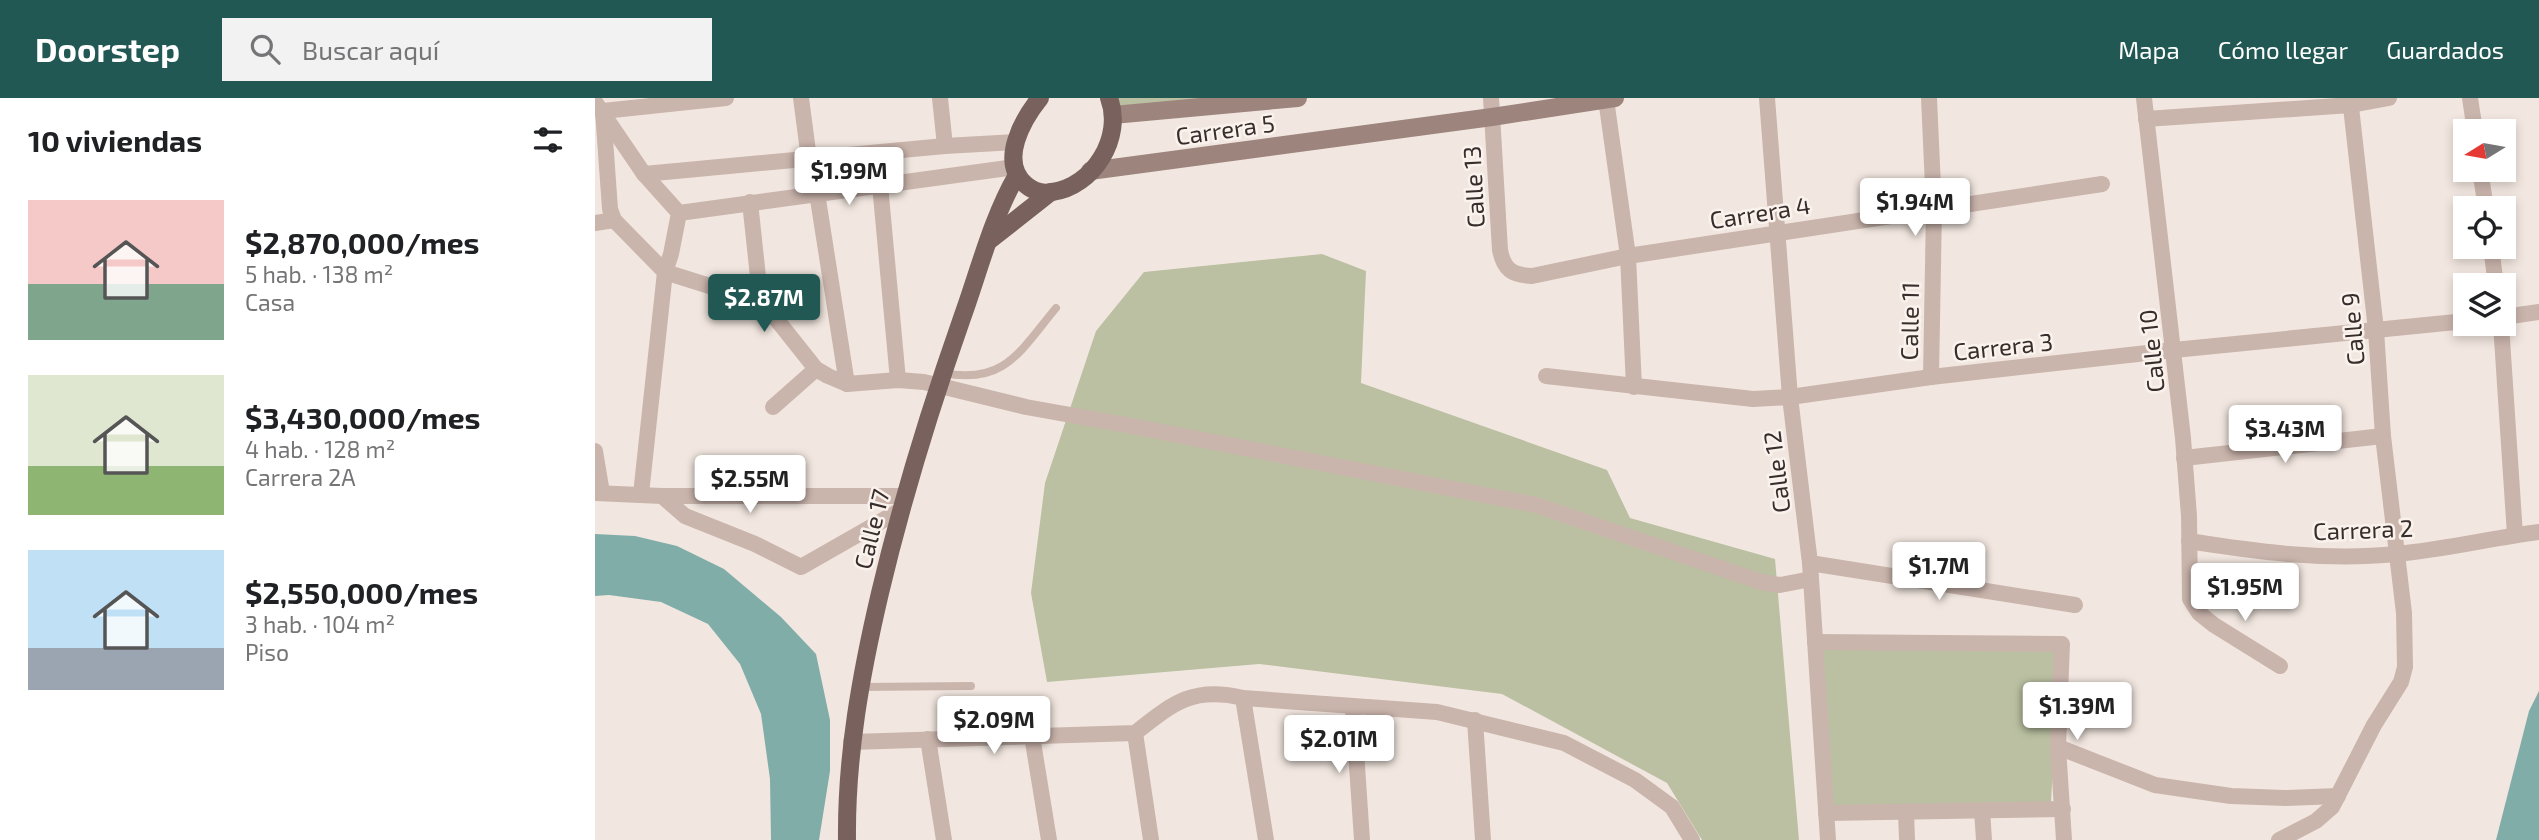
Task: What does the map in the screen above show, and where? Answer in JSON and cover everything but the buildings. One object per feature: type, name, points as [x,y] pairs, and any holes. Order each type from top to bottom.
[{"type":"main road","points":[[1040,98],[1024,122],[1016,142],[1016,171],[1031,188],[1040,192],[1051,192]]},
{"type":"main road","name":"Carrera 5","points":[[1111,106],[1298,98]]},
{"type":"main road","name":"Carrera 5","points":[[1090,171],[1611,99]]},
{"type":"main road","points":[[990,240],[1051,192],[1070,185],[1102,159],[1109,143],[1111,106]]},
{"type":"main road","name":"Calle 17","points":[[847,840],[851,742],[870,639],[902,503],[940,379],[1016,171]]},
{"type":"street","points":[[599,106],[726,98]]},
{"type":"street","points":[[801,98],[847,384]]},
{"type":"street","points":[[940,98],[945,146]]},
{"type":"street","name":"Calle 13","points":[[1491,98],[1500,250],[1503,263],[1509,272]]},
{"type":"street","name":"Calle 12","points":[[1767,98],[1790,397],[1810,571],[1828,840]]},
{"type":"street","name":"Calle 11","points":[[1929,98],[1934,209],[1931,377]]},
{"type":"street","name":"Calle 10","points":[[2144,98],[2184,458],[2190,599],[2199,613],[2214,625],[2280,666]]},
{"type":"street","points":[[2146,119],[2389,98]]},
{"type":"street","points":[[2470,98],[2473,119]]},
{"type":"street","points":[[1611,99],[1628,256],[1634,387]]},
{"type":"street","name":"Calle 9","points":[[2338,796],[2375,724],[2401,682],[2406,647],[2351,102]]},
{"type":"street","points":[[599,106],[644,174],[679,213]]},
{"type":"street","points":[[599,106],[610,209],[614,220],[664,272],[761,305],[777,320],[816,369],[847,384],[940,379],[1063,415],[1536,505],[1761,582],[1780,585],[1810,571],[2075,605]]},
{"type":"street","points":[[644,174],[1016,142]]},
{"type":"street","points":[[679,213],[880,185],[1016,171]]},
{"type":"street","name":"Carrera 4","points":[[1509,272],[1532,276],[1628,256],[2102,184]]},
{"type":"street","points":[[880,185],[898,380]]},
{"type":"street","points":[[750,202],[761,305]]},
{"type":"street","points":[[641,494],[664,272],[671,254],[679,213]]},
{"type":"street","points":[[595,223],[614,220]]},
{"type":"street","points":[[2516,315],[2539,312]]},
{"type":"street","name":"Carrera 3","points":[[1546,376],[1753,398],[1790,397],[1931,377],[2453,322]]},
{"type":"street","points":[[2502,336],[2515,535]]},
{"type":"street","points":[[773,407],[816,369]]},
{"type":"street","points":[[2184,458],[2383,436]]},
{"type":"street","points":[[595,451],[599,493],[902,503]]},
{"type":"street","points":[[662,496],[685,516],[755,544],[801,568],[902,503]]},
{"type":"street","name":"Carrera 2","points":[[2189,541],[2291,554],[2397,554],[2539,532]]},
{"type":"street","points":[[1815,642],[2062,644],[2058,747],[2064,840]]},
{"type":"street","points":[[851,742],[1135,733],[1163,711],[1186,698],[1220,693],[1243,698],[1437,712],[1564,743],[1635,779],[1672,807],[1692,840]]},
{"type":"street","points":[[1243,698],[1266,840]]},
{"type":"street","points":[[1353,707],[1362,840]]},
{"type":"street","points":[[1475,720],[1483,840]]},
{"type":"street","points":[[1135,733],[1151,840]]},
{"type":"street","points":[[1032,736],[1049,840]]},
{"type":"street","points":[[928,739],[944,840]]},
{"type":"street","points":[[2058,747],[2155,785],[2231,796],[2338,796]]},
{"type":"street","points":[[2279,840],[2316,821],[2332,807],[2338,796]]},
{"type":"street","points":[[1826,813],[2063,809]]},
{"type":"street","points":[[1982,810],[1984,840]]},
{"type":"street","points":[[1906,811],[1907,840]]},
{"type":"lane","points":[[940,379],[982,375],[998,369],[1014,358],[1056,308]]},
{"type":"lane","points":[[861,687],[971,686]]},
{"type":"green space","points":[[1109,98],[1277,98],[1113,115]]},
{"type":"green space","points":[[1322,254],[1366,271],[1361,383],[1607,470],[1630,518],[1775,559],[1799,840],[1702,840],[1667,783],[1502,694],[1259,664],[1047,682],[1031,593],[1045,483],[1096,331],[1144,272]]},
{"type":"green space","points":[[1817,645],[2059,648],[2051,803],[1831,806]]},
{"type":"water","points":[[595,534],[635,536],[677,546],[724,569],[781,617],[816,654],[830,720],[830,771],[819,840],[771,840],[770,779],[761,714],[740,664],[708,624],[661,602],[609,595],[595,596]]},
{"type":"water","points":[[2539,691],[2539,840],[2496,840],[2529,711]]}]
